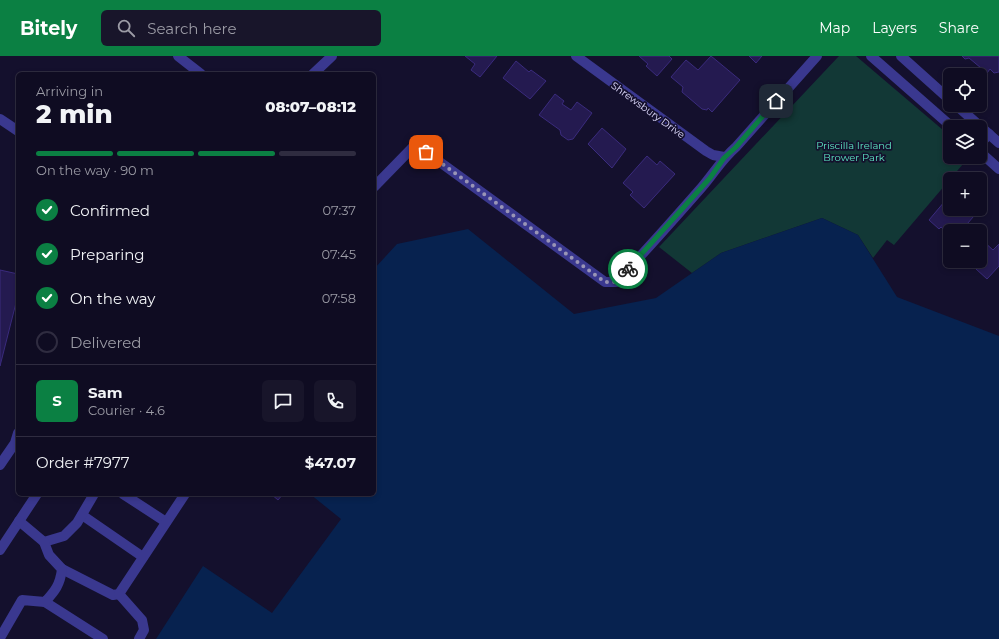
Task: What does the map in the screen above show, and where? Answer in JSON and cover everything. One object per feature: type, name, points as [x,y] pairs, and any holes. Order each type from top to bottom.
[{"type":"street","points":[[178,56],[198,72]]},
{"type":"street","points":[[315,72],[332,56]]},
{"type":"street","name":"Shrewsbury Drive","points":[[576,56],[706,151],[724,158]]},
{"type":"street","points":[[376,185],[414,147],[426,152],[605,282],[616,282],[710,178],[724,158],[736,147],[817,56]]},
{"type":"street","points":[[872,56],[944,120]]},
{"type":"street","points":[[900,56],[943,94]]},
{"type":"street","points":[[964,112],[999,143]]},
{"type":"street","points":[[2,124],[16,130]]},
{"type":"street","points":[[987,158],[999,169]]},
{"type":"street","points":[[0,465],[16,440]]},
{"type":"street","points":[[0,550],[35,496]]},
{"type":"street","points":[[44,542],[64,536],[77,523],[93,496]]},
{"type":"street","points":[[126,496],[166,522]]},
{"type":"street","points":[[120,594],[184,496]]},
{"type":"street","points":[[82,515],[143,557]]},
{"type":"street","points":[[19,521],[44,542],[49,555],[62,570],[113,595],[120,594]]},
{"type":"street","points":[[45,602],[60,583],[62,570]]},
{"type":"street","points":[[120,594],[142,620],[144,630],[139,639]]},
{"type":"street","points":[[0,638],[22,600],[45,602],[103,639]]},
{"type":"green space","name":"Priscilla Ireland Brower Park","points":[[839,56],[856,56],[943,130],[943,164],[963,164],[956,172],[943,172],[943,188],[894,245],[887,240],[873,258],[858,235],[822,218],[721,253],[692,273],[659,247]]},
{"type":"water","points":[[822,218],[858,235],[897,297],[999,336],[999,639],[156,639],[203,566],[272,613],[341,519],[312,496],[376,496],[376,267],[397,244],[468,229],[574,314],[656,298],[721,253]]},
{"type":"building","points":[[465,56],[497,56],[480,77],[471,70],[475,64]]},
{"type":"building","points":[[639,56],[669,56],[672,59],[657,76],[646,66],[648,64]]},
{"type":"building","points":[[711,56],[740,80],[712,112],[708,108],[707,110],[702,109],[682,92],[683,87],[671,77],[686,60],[698,70]]},
{"type":"building","points":[[749,56],[762,56],[756,63]]},
{"type":"building","points":[[962,56],[999,56],[999,72],[994,73],[990,69],[987,73],[987,68],[981,68],[969,58],[965,59]]},
{"type":"building","points":[[516,61],[529,72],[531,70],[546,81],[530,99],[503,78]]},
{"type":"building","points":[[555,94],[564,101],[562,104],[571,110],[577,102],[592,113],[573,139],[568,140],[561,135],[560,130],[539,115]]},
{"type":"building","points":[[602,128],[626,149],[612,168],[588,144]]},
{"type":"building","points":[[647,156],[657,165],[660,161],[675,174],[644,208],[630,195],[633,192],[623,183]]},
{"type":"building","points":[[943,203],[943,216],[974,216],[967,224],[943,224],[943,229],[941,227],[939,229],[929,220]]},
{"type":"building","points":[[999,244],[999,266],[987,279],[976,269],[987,268],[987,245],[993,250]]},
{"type":"building","points":[[0,270],[16,274],[16,303],[0,366]]},
{"type":"building","points":[[273,496],[281,496],[278,500]]},
{"type":"way so far","points":[[426,152],[605,282],[616,282],[628,269]]},
{"type":"route","points":[[628,269],[710,178],[724,158],[736,147],[776,101]]}]
